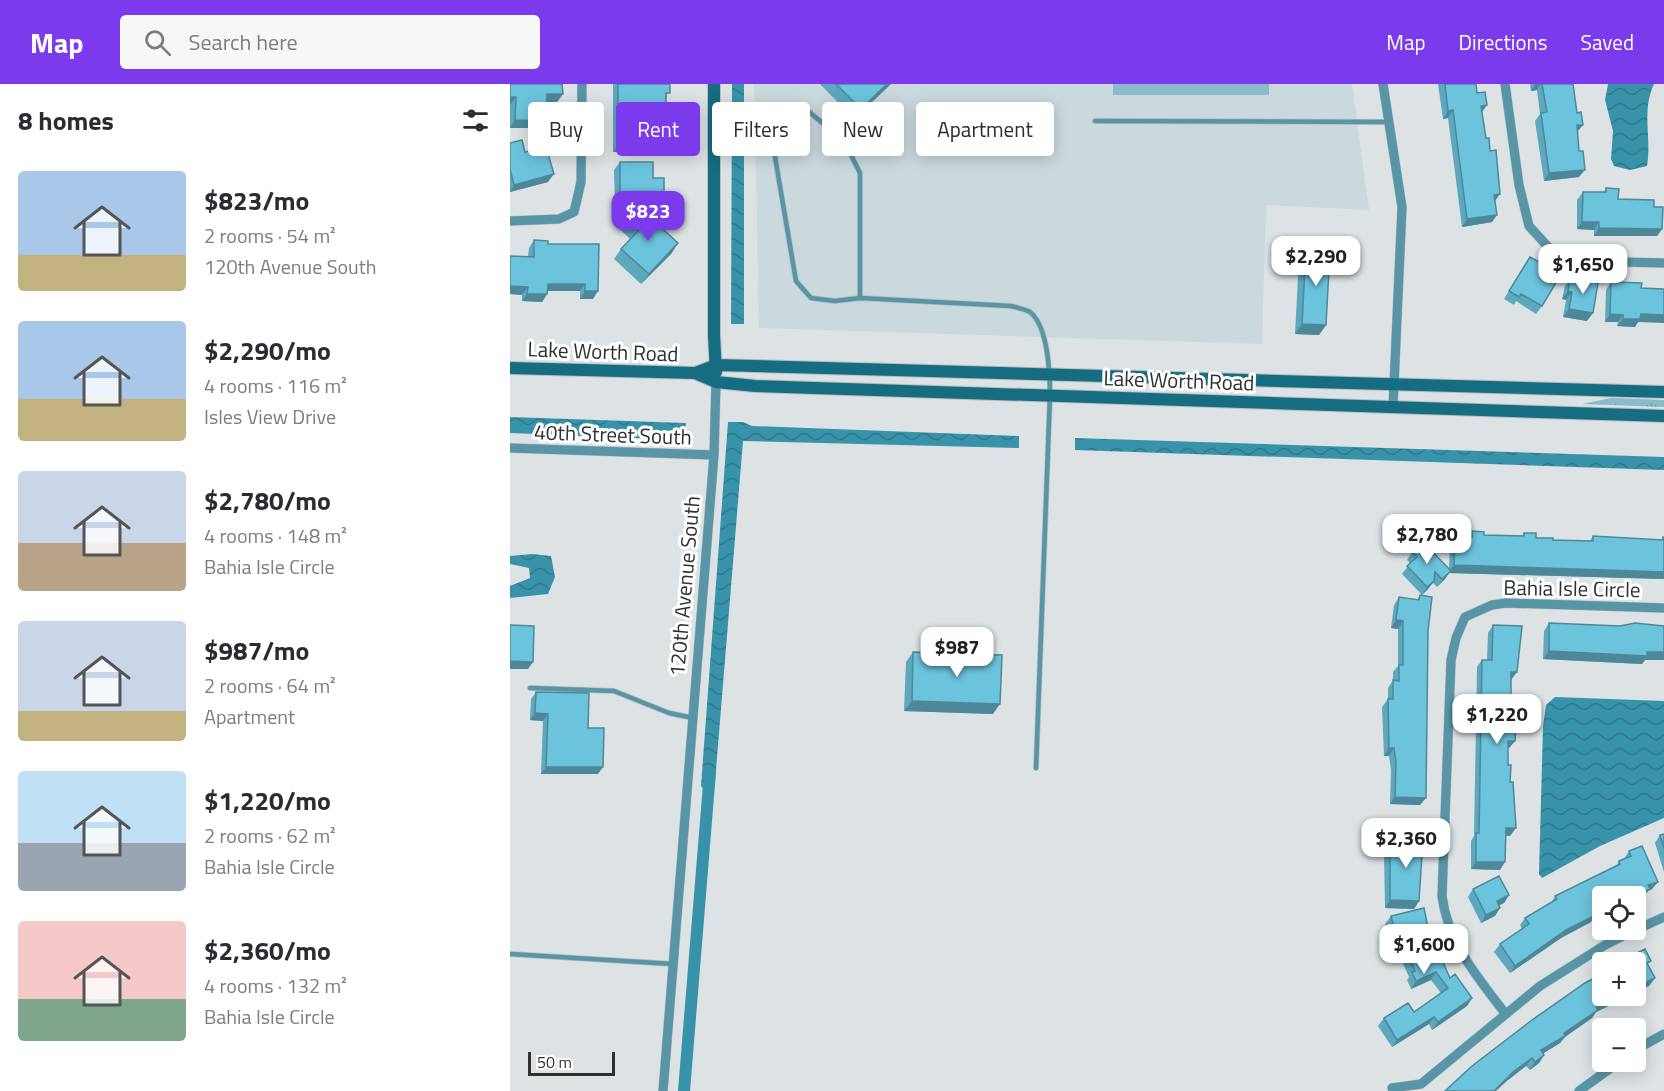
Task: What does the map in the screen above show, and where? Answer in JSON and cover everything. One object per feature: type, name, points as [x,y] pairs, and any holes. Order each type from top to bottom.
[{"type":"street","points":[[510,221],[558,219],[574,212],[581,182],[582,84]]},
{"type":"street","name":"120th Avenue South","points":[[663,1091],[714,455],[716,365],[714,84]]},
{"type":"street","points":[[1383,84],[1387,122],[1402,207],[1393,407]]},
{"type":"street","points":[[1505,84],[1519,185],[1529,226],[1551,250],[1578,261],[1664,263]]},
{"type":"street","name":"Lake Worth Road","points":[[695,373],[716,365],[1664,392]]},
{"type":"street","name":"Lake Worth Road","points":[[510,368],[695,373],[716,382],[766,386],[1050,394],[1664,417]]},
{"type":"street","name":"40th Street South","points":[[510,448],[714,455]]},
{"type":"street","name":"Bahia Isle Circle","points":[[1504,1012],[1457,948],[1444,912],[1442,896],[1451,660],[1456,638],[1466,617],[1506,603],[1664,608]]},
{"type":"street","points":[[1646,925],[1664,917]]},
{"type":"street","points":[[1392,1088],[1421,1084],[1504,1012],[1574,963],[1617,940]]},
{"type":"street","points":[[1646,1044],[1664,1034]]},
{"type":"street","points":[[1579,1091],[1605,1072]]},
{"type":"lane","points":[[860,298],[860,173],[844,141],[807,110],[783,122],[772,138],[796,281],[811,298],[834,301],[860,298],[1011,306],[1029,311],[1042,329],[1050,374],[1050,394],[1036,768]]},
{"type":"lane","points":[[1095,121],[1387,122]]},
{"type":"lane","points":[[530,688],[614,691],[669,713],[693,718]]},
{"type":"lane","points":[[510,954],[673,964]]},
{"type":"shaded area","points":[[754,84],[1352,84],[1369,210],[1266,205],[1262,344],[759,328],[755,156],[810,156],[810,102],[754,102]]},
{"type":"green space","points":[[1113,84],[1269,84],[1269,95],[1113,95]]},
{"type":"green space","points":[[1611,398],[1664,400],[1664,407],[1582,404]]},
{"type":"water","points":[[732,84],[744,84],[744,102],[732,102]]},
{"type":"water","points":[[1608,84],[1654,84],[1647,115],[1647,166],[1630,170],[1614,166],[1611,159],[1613,131],[1605,100]]},
{"type":"water","points":[[732,156],[744,156],[744,324],[731,324]]},
{"type":"water","points":[[510,417],[686,423],[685,440],[510,433]]},
{"type":"water","points":[[728,422],[743,422],[752,426],[1019,436],[1019,448],[743,441],[715,782],[705,791],[701,786]]},
{"type":"water","points":[[1075,438],[1664,457],[1664,470],[1075,450]]},
{"type":"water","points":[[532,554],[551,556],[555,577],[548,594],[510,598],[510,586],[530,578],[529,568],[510,564],[510,556]]},
{"type":"water","points":[[1555,697],[1664,701],[1664,818],[1600,846],[1542,878],[1539,874],[1543,726],[1546,705]]},
{"type":"building","points":[[510,84],[562,84],[563,94],[547,94],[547,102],[528,102],[528,120],[515,120],[516,97],[510,97]]},
{"type":"building","points":[[618,84],[670,84],[670,93],[666,93],[666,102],[618,102]]},
{"type":"building","points":[[836,84],[887,84],[868,102],[854,102]]},
{"type":"building","points":[[1445,84],[1476,84],[1477,93],[1485,92],[1487,105],[1481,106],[1490,151],[1496,150],[1500,194],[1494,195],[1497,215],[1467,219],[1453,110],[1448,111]]},
{"type":"building","points":[[1542,84],[1573,84],[1577,113],[1581,112],[1583,125],[1577,125],[1579,151],[1583,151],[1585,170],[1549,173],[1541,113],[1547,112]]},
{"type":"building","points":[[522,140],[528,156],[549,156],[554,174],[514,185],[510,169],[510,143]]},
{"type":"building","points":[[620,162],[653,162],[653,178],[664,178],[664,199],[620,199]]},
{"type":"building","points":[[1606,188],[1619,189],[1618,199],[1654,200],[1654,207],[1663,207],[1662,229],[1599,228],[1599,222],[1582,222],[1583,192],[1606,192]]},
{"type":"building","points":[[638,206],[678,243],[649,274],[621,249],[639,230],[627,218]]},
{"type":"building","points":[[534,240],[548,241],[548,244],[599,244],[598,291],[585,291],[585,284],[548,284],[547,294],[527,294],[528,287],[510,286],[510,256],[534,257]]},
{"type":"building","points":[[1306,249],[1330,251],[1326,325],[1302,324]]},
{"type":"building","points":[[1530,257],[1546,266],[1542,272],[1557,281],[1542,306],[1521,294],[1519,297],[1509,291]]},
{"type":"building","points":[[1570,279],[1598,283],[1593,313],[1569,309],[1572,292],[1568,291]]},
{"type":"building","points":[[1611,282],[1642,283],[1641,288],[1664,289],[1664,315],[1641,314],[1640,319],[1623,319],[1623,315],[1610,314]]},
{"type":"building","points":[[1472,531],[1484,532],[1484,535],[1524,536],[1524,533],[1536,533],[1536,538],[1553,538],[1553,540],[1593,541],[1593,536],[1663,540],[1664,537],[1664,572],[1454,565],[1455,536],[1472,537]]},
{"type":"building","points":[[1423,542],[1451,571],[1442,579],[1435,572],[1434,581],[1427,587],[1407,566],[1417,557],[1412,552]]},
{"type":"building","points":[[1420,595],[1432,597],[1428,631],[1426,798],[1395,797],[1396,762],[1394,748],[1389,748],[1388,699],[1393,699],[1393,680],[1399,681],[1399,665],[1403,665],[1403,621],[1396,620],[1399,597],[1419,600]]},
{"type":"building","points":[[1549,623],[1620,626],[1635,623],[1664,626],[1664,652],[1647,652],[1647,656],[1549,651]]},
{"type":"building","points":[[510,625],[534,626],[533,662],[510,661]]},
{"type":"building","points":[[1493,625],[1522,626],[1517,672],[1511,672],[1511,707],[1517,708],[1515,741],[1508,741],[1508,765],[1511,765],[1510,782],[1513,782],[1516,828],[1506,828],[1505,862],[1476,862],[1476,833],[1479,833],[1482,660],[1492,660]]},
{"type":"building","points":[[913,652],[1002,655],[1000,704],[912,701]]},
{"type":"building","points":[[536,692],[589,693],[588,728],[604,728],[603,767],[546,767],[548,714],[535,713]]},
{"type":"building","points":[[1664,834],[1664,848],[1660,835]]},
{"type":"building","points":[[1394,838],[1423,839],[1419,901],[1390,900],[1390,845],[1394,845]]},
{"type":"building","points":[[1642,846],[1658,882],[1648,885],[1650,889],[1646,891],[1646,886],[1592,886],[1592,917],[1566,930],[1515,966],[1500,944],[1529,924],[1525,918],[1557,899],[1555,896],[1620,864],[1619,861],[1631,856],[1629,851]]},
{"type":"building","points":[[1499,876],[1509,895],[1497,901],[1500,908],[1486,915],[1473,889]]},
{"type":"building","points":[[1424,908],[1431,943],[1434,942],[1450,978],[1455,974],[1472,998],[1438,1022],[1434,1017],[1397,1040],[1384,1018],[1408,1003],[1414,1012],[1448,988],[1436,972],[1416,981],[1412,972],[1415,971],[1402,943],[1398,944],[1391,916]]},
{"type":"building","points":[[1645,949],[1651,961],[1647,963],[1655,978],[1646,982],[1646,952],[1639,952]]},
{"type":"building","points":[[1592,979],[1592,1006],[1598,1006],[1596,1007],[1598,1010],[1564,1033],[1565,1036],[1541,1050],[1544,1055],[1535,1062],[1532,1058],[1513,1072],[1494,1091],[1445,1091],[1472,1066]]},
{"type":"waterway","points":[[684,1091],[710,772]]}]
